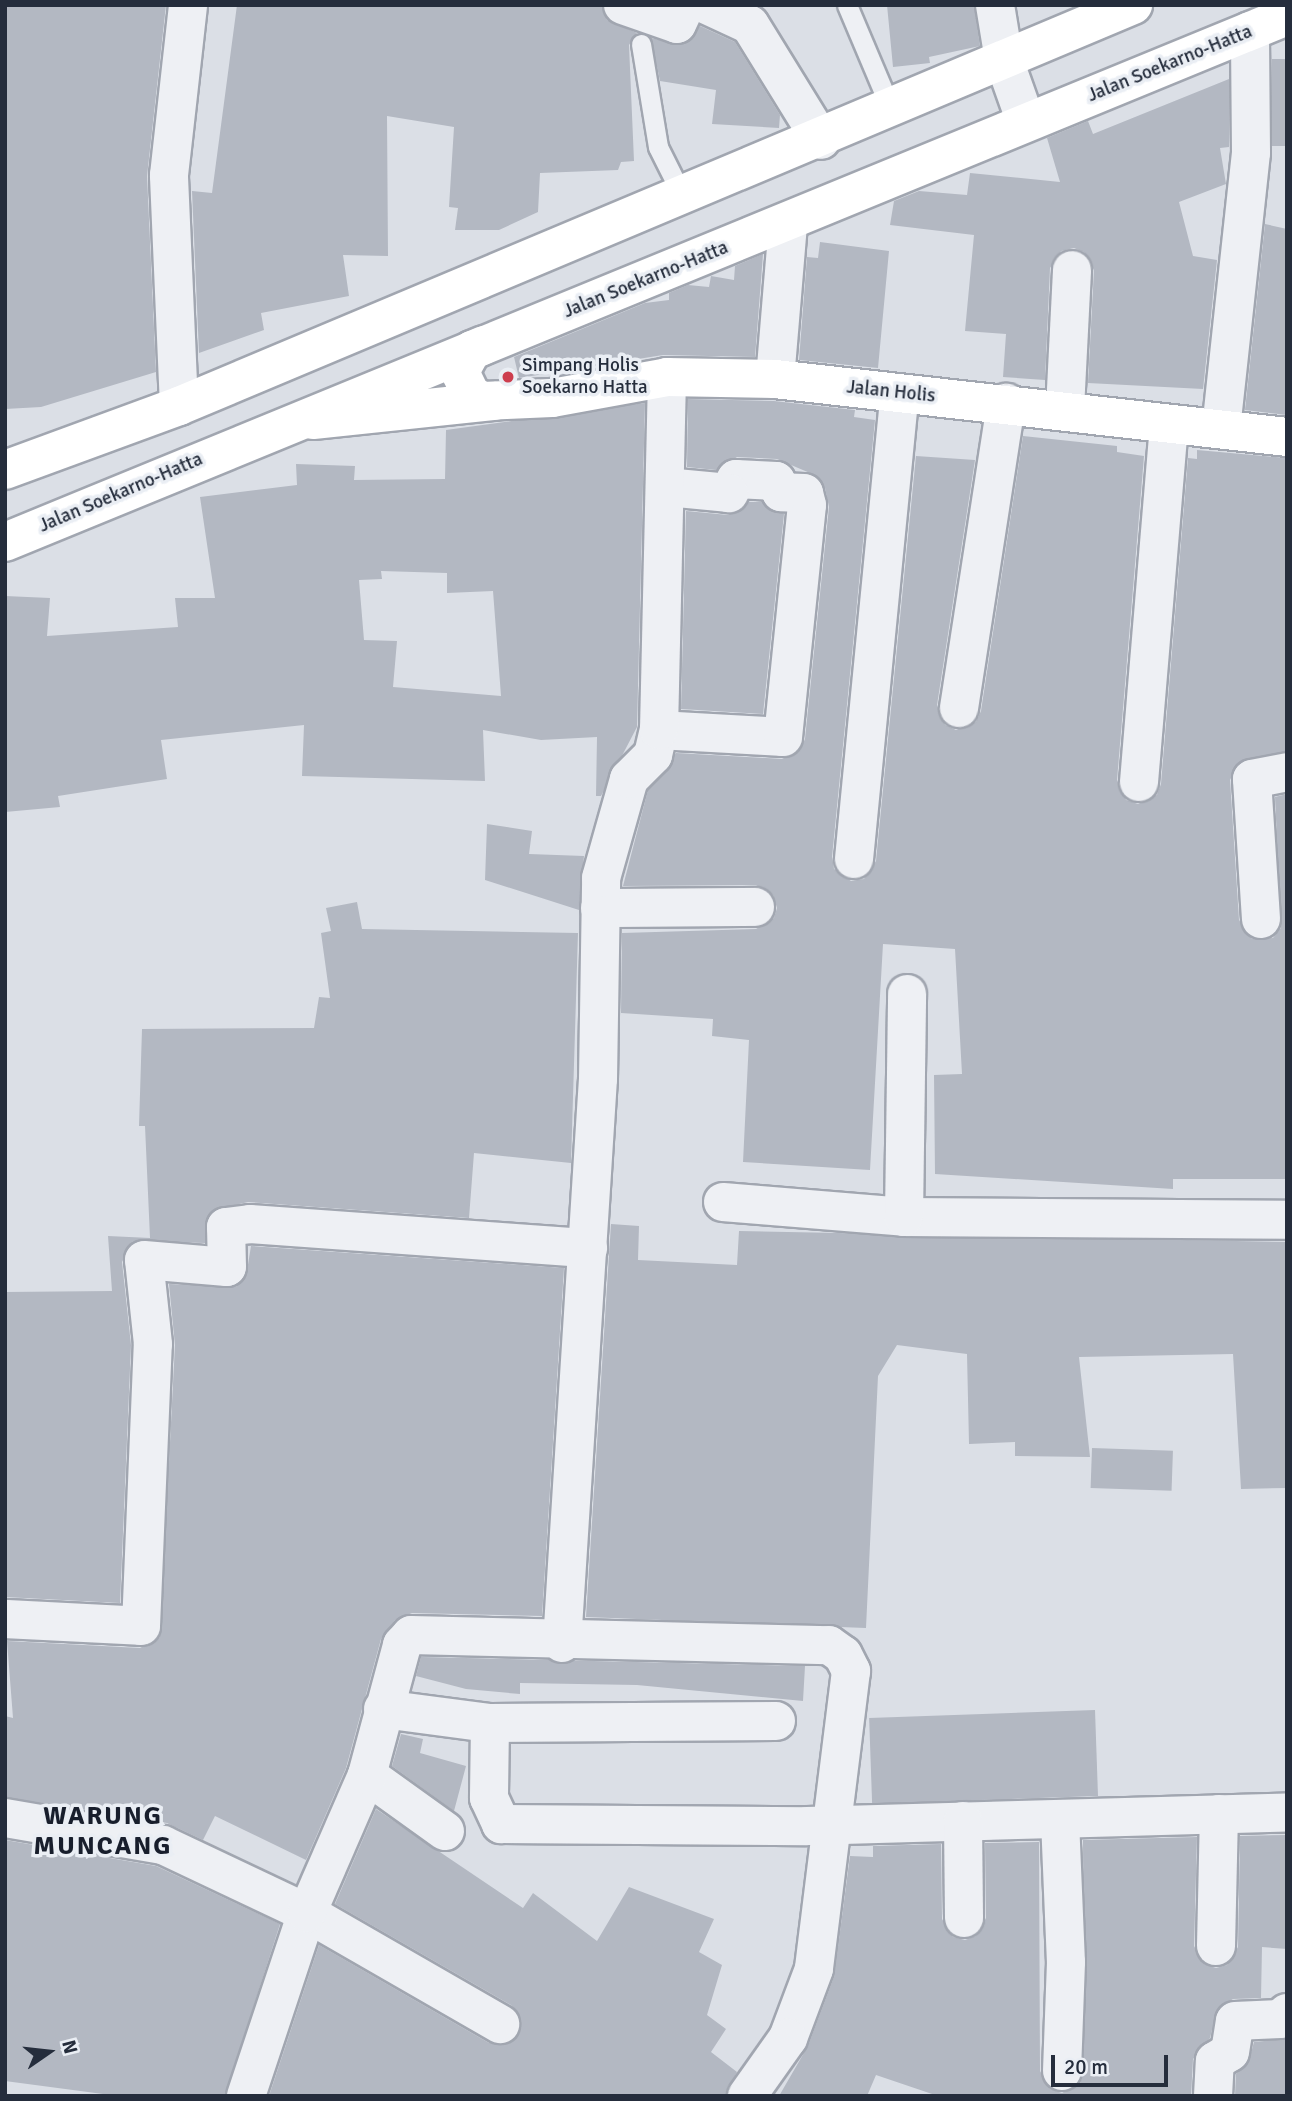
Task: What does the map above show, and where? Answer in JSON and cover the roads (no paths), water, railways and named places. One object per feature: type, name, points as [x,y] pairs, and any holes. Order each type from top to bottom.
[{"type":"main road","points":[[14,462],[179,406],[821,140],[890,107],[1133,5]]},
{"type":"main road","name":"Jalan Soekarno-Hatta","points":[[5,542],[287,423],[788,224],[1026,122],[1287,16]]},
{"type":"main road","points":[[484,345],[472,350],[460,372],[471,396],[495,401]]},
{"type":"main road","name":"Jalan Holis","points":[[287,423],[495,401],[667,377],[775,379],[1065,409],[1169,425],[1287,437]]},
{"type":"street","points":[[179,406],[169,175],[188,5]]},
{"type":"street","points":[[623,5],[677,24],[686,5]]},
{"type":"street","points":[[707,5],[750,25],[821,140]]},
{"type":"street","points":[[995,5],[1004,60],[1026,122]]},
{"type":"street","points":[[1221,429],[1251,153],[1250,32]]},
{"type":"street","points":[[775,379],[788,224]]},
{"type":"street","points":[[1065,409],[1072,270]]},
{"type":"street","points":[[562,1643],[588,1248],[601,878],[629,779],[653,755],[659,730],[667,377]]},
{"type":"street","points":[[855,859],[900,394]]},
{"type":"street","points":[[959,708],[1006,403]]},
{"type":"street","points":[[1139,782],[1169,425]]},
{"type":"street","points":[[659,730],[783,737],[807,505],[804,493],[782,492],[776,481],[736,480],[729,493],[665,487]]},
{"type":"street","points":[[1261,919],[1272,861],[1252,779],[1287,772]]},
{"type":"street","points":[[600,908],[755,906]]},
{"type":"street","points":[[904,1217],[907,994]]},
{"type":"street","points":[[723,1202],[904,1217],[1287,1220]]},
{"type":"street","points":[[5,1619],[141,1626],[153,1344],[144,1260],[227,1267],[226,1227],[250,1224],[588,1248]]},
{"type":"street","points":[[246,2096],[307,1913],[367,1774],[383,1709],[408,1635],[562,1643],[829,1645],[851,1671],[835,1822],[814,1969],[788,2038],[747,2096]]},
{"type":"street","points":[[383,1709],[490,1723],[776,1721]]},
{"type":"street","points":[[490,1723],[489,1798],[501,1824],[1059,1820],[1287,1813]]},
{"type":"street","points":[[367,1774],[445,1831]]},
{"type":"street","points":[[1216,1946],[1219,1814]]},
{"type":"street","points":[[5,1818],[163,1845],[307,1913],[500,2024]]},
{"type":"street","points":[[1059,1820],[1066,1962],[1062,2071]]},
{"type":"street","points":[[963,1821],[964,1918]]},
{"type":"street","points":[[1213,2096],[1215,2062],[1230,2052],[1234,2021],[1280,2019],[1287,2013]]},
{"type":"lane","points":[[847,5],[890,107]]},
{"type":"lane","points":[[641,44],[657,147],[683,197]]},
{"type":"place","name":"Simpang Holis Soekarno Hatta","points":[[508,377]]},
{"type":"district","name":"WARUNG MUNCANG","points":[[103,1832]]}]
